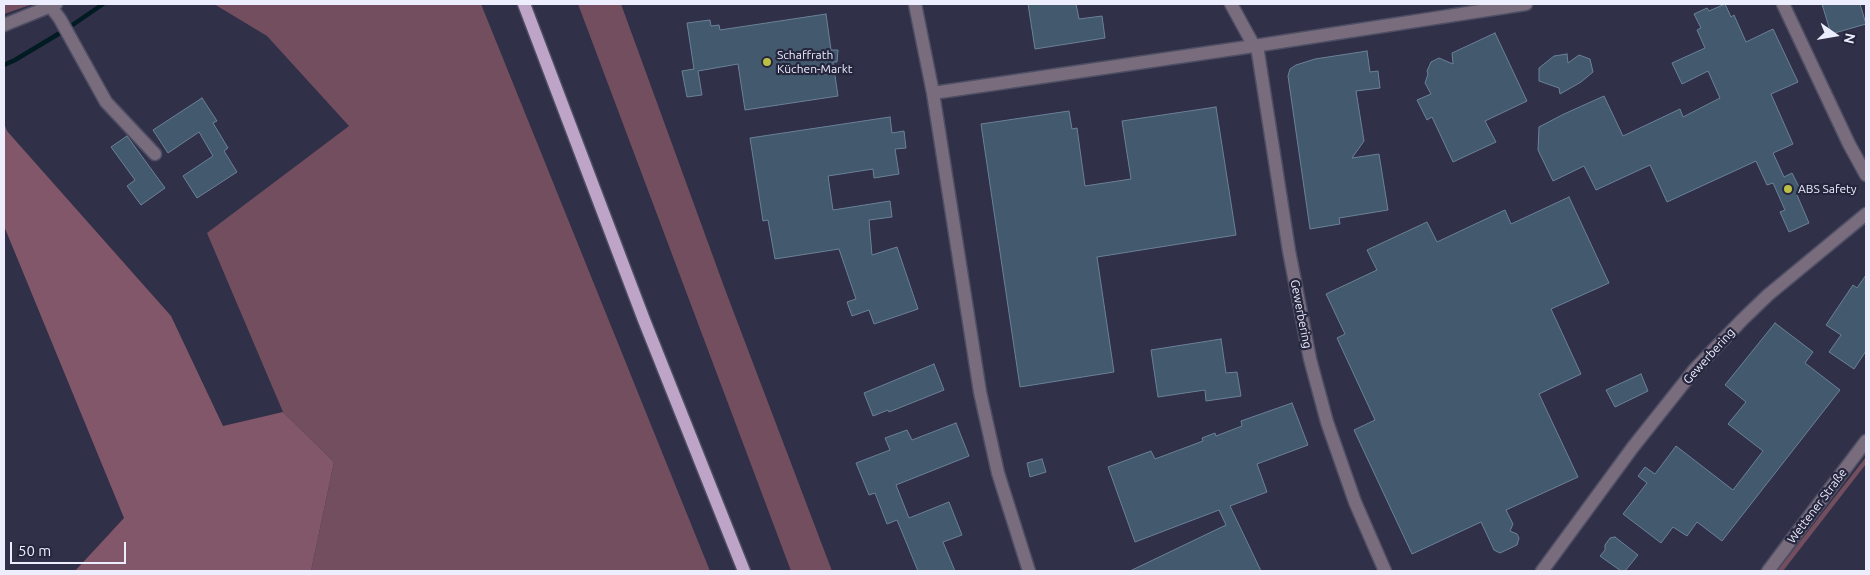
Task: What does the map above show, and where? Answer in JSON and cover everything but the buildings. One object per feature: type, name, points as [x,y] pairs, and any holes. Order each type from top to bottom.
[{"type":"main road","points":[[524,4],[644,320],[744,571]]},
{"type":"street","points":[[915,4],[933,93],[980,392],[998,473],[1029,571]]},
{"type":"street","name":"Gewerbering","points":[[1231,4],[1256,46],[1289,251],[1310,359],[1328,422],[1355,502],[1385,571]]},
{"type":"street","points":[[933,93],[1256,46],[1456,9],[1526,4]]},
{"type":"street","points":[[1784,4],[1849,144],[1866,175]]},
{"type":"street","points":[[4,26],[54,5],[106,102],[155,154]]},
{"type":"street","name":"Gewerbering","points":[[1542,571],[1645,432],[1700,363],[1768,295],[1866,214]]},
{"type":"street","name":"Wettener Straße","points":[[1768,571],[1866,441]]},
{"type":"shaded area","points":[[4,4],[33,4],[4,14]]},
{"type":"shaded area","points":[[214,4],[481,4],[710,571],[311,571],[334,462],[283,412],[207,233],[349,126],[267,36]]},
{"type":"shaded area","points":[[578,4],[621,4],[726,292],[832,571],[791,571]]},
{"type":"shaded area","points":[[4,123],[7,131],[171,316],[223,426],[283,412],[334,462],[311,571],[75,571],[124,518],[4,226]]},
{"type":"shaded area","points":[[1866,457],[1866,464],[1783,571],[1777,571]]},
{"type":"waterway","points":[[71,26],[103,4]]},
{"type":"waterway","points":[[4,65],[60,33]]},
{"type":"place","name":"Schaffrath Küchen-Markt","points":[[767,62]]},
{"type":"place","name":"ABS Safety","points":[[1788,189]]}]
